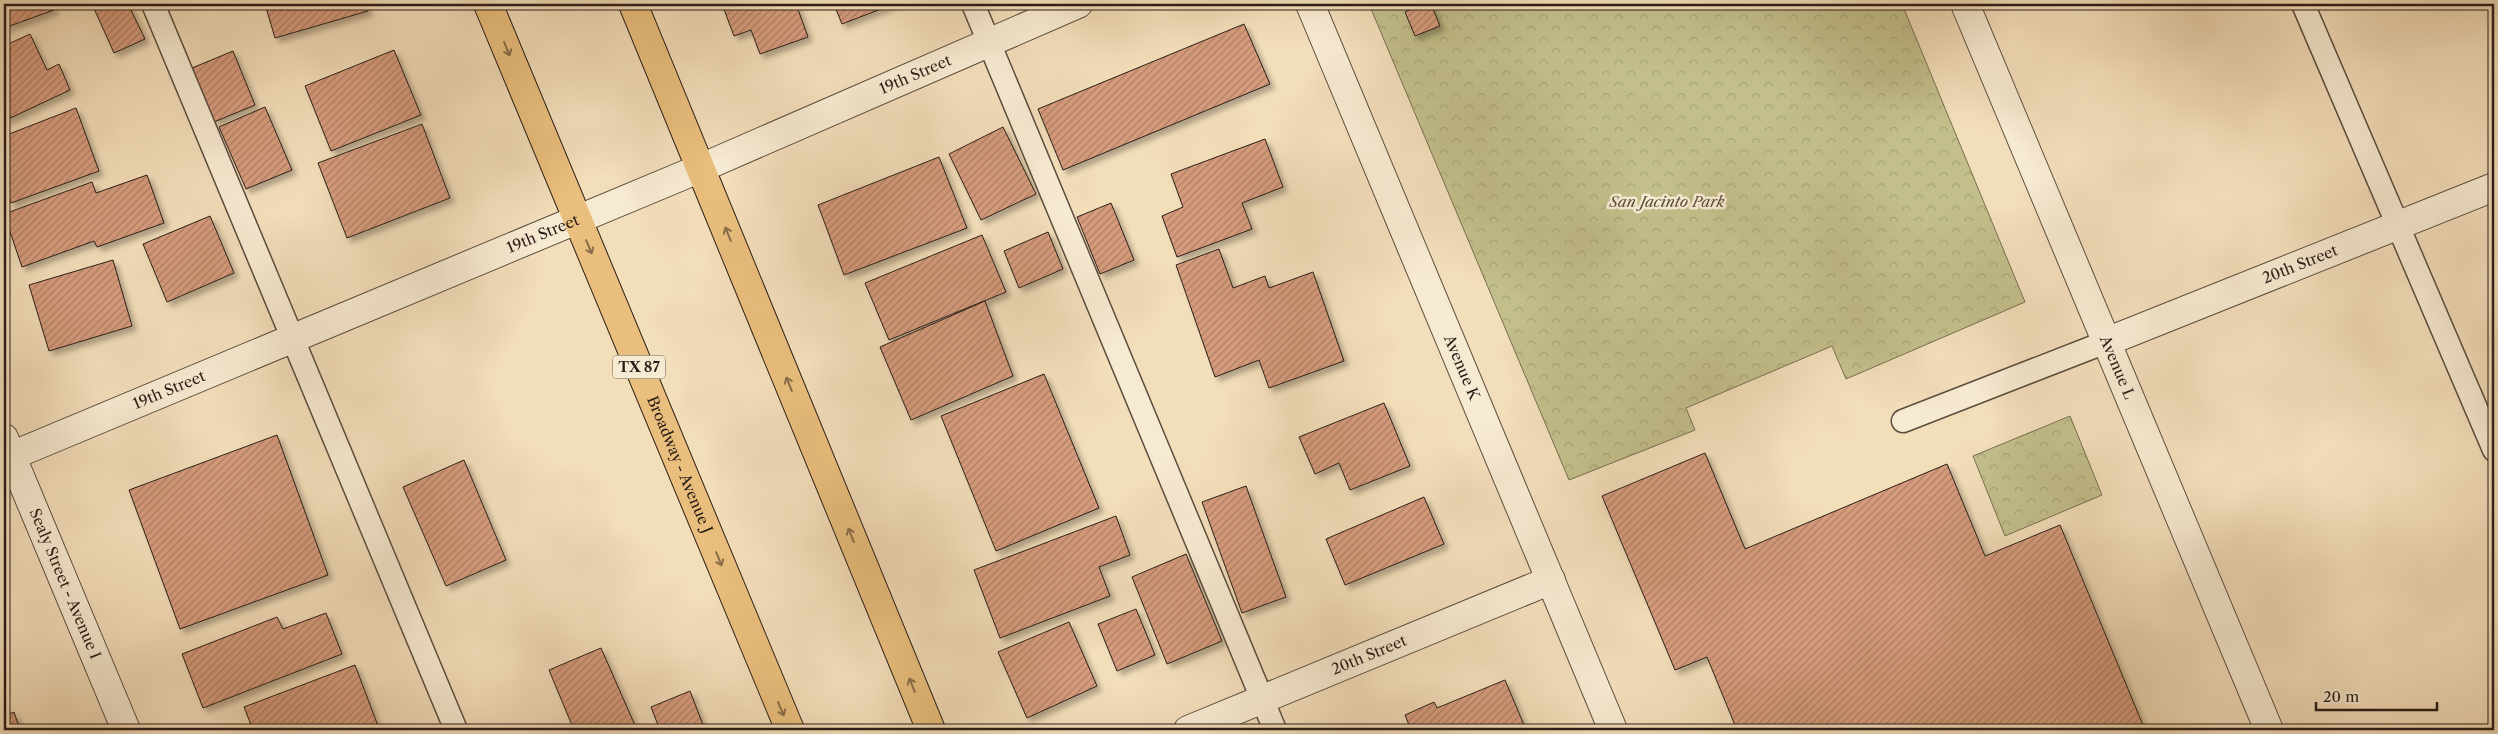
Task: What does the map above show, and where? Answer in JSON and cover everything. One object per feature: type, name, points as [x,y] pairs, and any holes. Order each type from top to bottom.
[{"type":"main road","name":"Broadway - Avenue J","points":[[488,4],[790,730]]},
{"type":"main road","points":[[633,4],[931,730]]},
{"type":"street","name":"19th Street","points":[[6,451],[292,338],[701,168],[988,41],[1078,4]]},
{"type":"street","name":"Avenue K","points":[[1310,4],[1613,730]]},
{"type":"street","name":"Avenue L","points":[[1965,4],[2269,730]]},
{"type":"street","name":"20th Street","points":[[2106,342],[2494,187]]},
{"type":"street","name":"Sealy Street - Avenue I","points":[[6,451],[126,730]]},
{"type":"street","name":"20th Street","points":[[1188,730],[1551,580]]},
{"type":"lane","points":[[152,4],[456,730]]},
{"type":"lane","points":[[973,4],[1275,730]]},
{"type":"lane","points":[[2304,4],[2494,450]]},
{"type":"lane","points":[[1903,421],[2106,342]]},
{"type":"green space","name":"San Jacinto Park","points":[[1369,4],[1902,4],[2025,302],[1846,379],[1832,346],[1686,408],[1695,430],[1569,480]]},
{"type":"green space","points":[[2070,416],[2102,495],[2005,536],[1973,456]]},
{"type":"building","points":[[4,4],[52,4],[54,10],[4,28]]},
{"type":"building","points":[[92,4],[128,4],[145,39],[114,53]]},
{"type":"building","points":[[265,4],[366,4],[368,11],[275,38]]},
{"type":"building","points":[[722,4],[796,4],[808,37],[760,54],[751,30],[734,36]]},
{"type":"building","points":[[834,4],[894,4],[842,24]]},
{"type":"building","points":[[1424,4],[1431,4],[1440,26],[1415,36],[1405,12]]},
{"type":"building","points":[[1244,24],[1270,84],[1063,170],[1038,109]]},
{"type":"building","points":[[30,34],[47,70],[59,64],[70,90],[4,121],[4,46]]},
{"type":"building","points":[[394,50],[421,115],[331,151],[305,86]]},
{"type":"building","points":[[233,51],[255,105],[214,122],[192,68]]},
{"type":"building","points":[[265,107],[292,170],[246,189],[219,127]]},
{"type":"building","points":[[76,108],[99,171],[11,203],[4,183],[4,136]]},
{"type":"building","points":[[422,124],[450,198],[347,238],[318,163]]},
{"type":"building","points":[[1003,127],[1036,194],[981,220],[949,154]]},
{"type":"building","points":[[1265,139],[1283,187],[1242,203],[1252,229],[1177,257],[1162,216],[1183,207],[1171,174]]},
{"type":"building","points":[[939,157],[967,228],[844,275],[818,205]]},
{"type":"building","points":[[147,175],[164,223],[97,247],[94,241],[22,267],[4,214],[92,182],[96,193]]},
{"type":"building","points":[[1111,203],[1134,260],[1100,274],[1077,217]]},
{"type":"building","points":[[210,216],[234,273],[167,302],[143,244]]},
{"type":"building","points":[[1048,232],[1063,269],[1019,288],[1004,251]]},
{"type":"building","points":[[982,235],[1006,292],[889,340],[865,283]]},
{"type":"building","points":[[1219,249],[1233,288],[1265,276],[1269,288],[1313,272],[1344,361],[1269,388],[1259,360],[1215,377],[1176,265]]},
{"type":"building","points":[[113,260],[132,326],[49,351],[29,285]]},
{"type":"building","points":[[985,301],[1013,376],[911,420],[880,347]]},
{"type":"building","points":[[1044,374],[1099,508],[996,551],[941,416]]},
{"type":"building","points":[[1384,403],[1410,466],[1350,490],[1339,463],[1315,474],[1299,437]]},
{"type":"building","points":[[277,435],[328,575],[180,629],[129,490]]},
{"type":"building","points":[[1705,453],[1745,549],[1947,464],[1985,556],[2060,525],[2145,730],[1737,730],[1707,657],[1675,670],[1602,496]]},
{"type":"building","points":[[464,460],[506,560],[446,586],[403,487]]},
{"type":"building","points":[[1246,486],[1286,597],[1242,613],[1202,502]]},
{"type":"building","points":[[1424,497],[1444,544],[1345,585],[1326,539]]},
{"type":"building","points":[[1116,516],[1130,555],[1099,567],[1110,596],[1000,638],[974,570]]},
{"type":"building","points":[[1186,554],[1222,641],[1167,664],[1132,577]]},
{"type":"building","points":[[1136,609],[1155,655],[1117,671],[1098,624]]},
{"type":"building","points":[[326,613],[342,654],[203,708],[182,654],[277,617],[283,629]]},
{"type":"building","points":[[1069,622],[1097,686],[1027,718],[998,652]]},
{"type":"building","points":[[601,648],[637,730],[574,730],[549,670]]},
{"type":"building","points":[[355,665],[378,726],[367,730],[253,730],[244,707]]},
{"type":"building","points":[[1505,680],[1524,725],[1512,730],[1411,730],[1405,715],[1434,702],[1437,708]]},
{"type":"building","points":[[690,691],[705,730],[660,730],[651,707]]},
{"type":"building","points":[[14,712],[20,730],[4,730],[4,716]]}]
